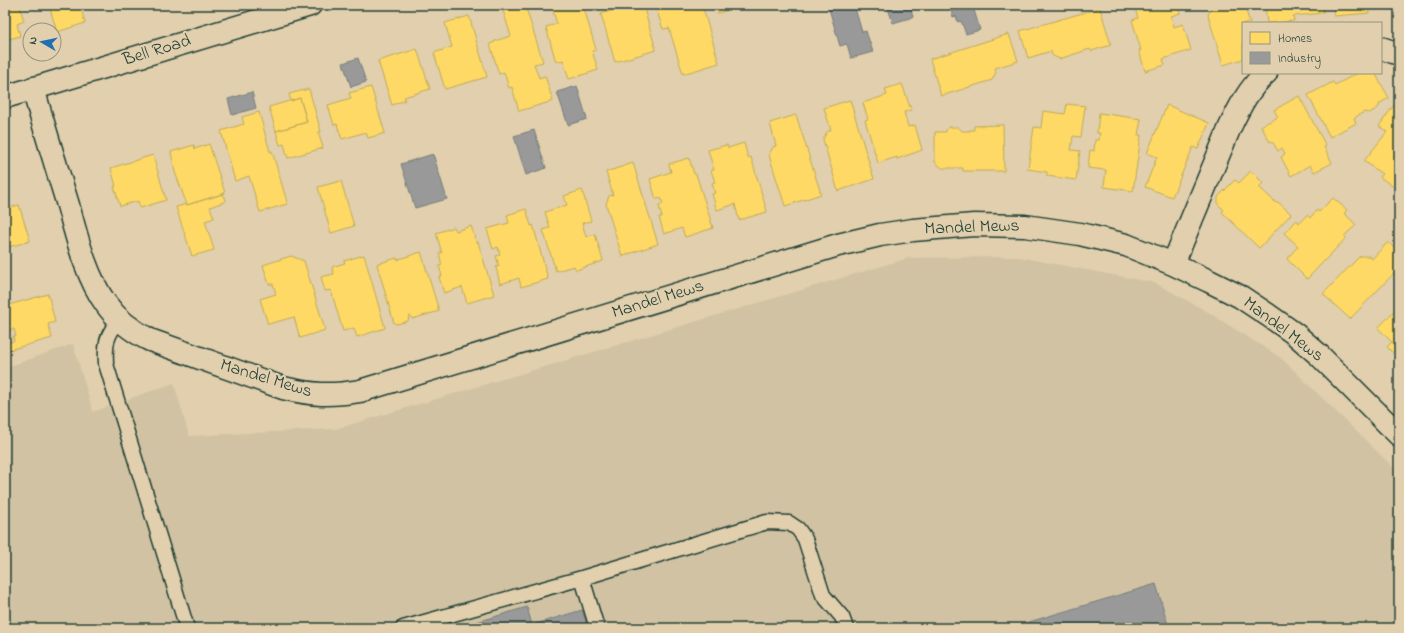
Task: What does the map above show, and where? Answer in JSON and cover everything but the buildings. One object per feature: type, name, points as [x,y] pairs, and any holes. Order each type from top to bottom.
[{"type":"street","name":"Bell Road","points":[[5,97],[310,5]]},
{"type":"street","points":[[1382,48],[1399,54]]},
{"type":"street","points":[[1173,264],[1240,106],[1265,74]]},
{"type":"street","name":"Mandel Mews","points":[[33,88],[79,243],[92,278],[106,303],[120,320],[134,332],[150,340],[283,388],[321,395],[360,391],[838,245],[880,235],[913,230],[974,225],[1025,226],[1080,234],[1119,243],[1173,264],[1241,297],[1295,334],[1399,435]]},
{"type":"lane","points":[[120,320],[109,334],[106,344],[106,364],[187,628]]},
{"type":"lane","points":[[403,628],[582,578],[767,522],[789,523],[798,529],[805,539],[823,594],[842,617],[846,628]]},
{"type":"lane","points":[[582,578],[597,628]]},
{"type":"shaded area","points":[[1018,257],[1155,283],[1206,311],[1281,358],[1399,473],[1399,628],[5,628],[5,368],[73,344],[93,412],[174,383],[189,436],[336,429],[909,258]]}]
